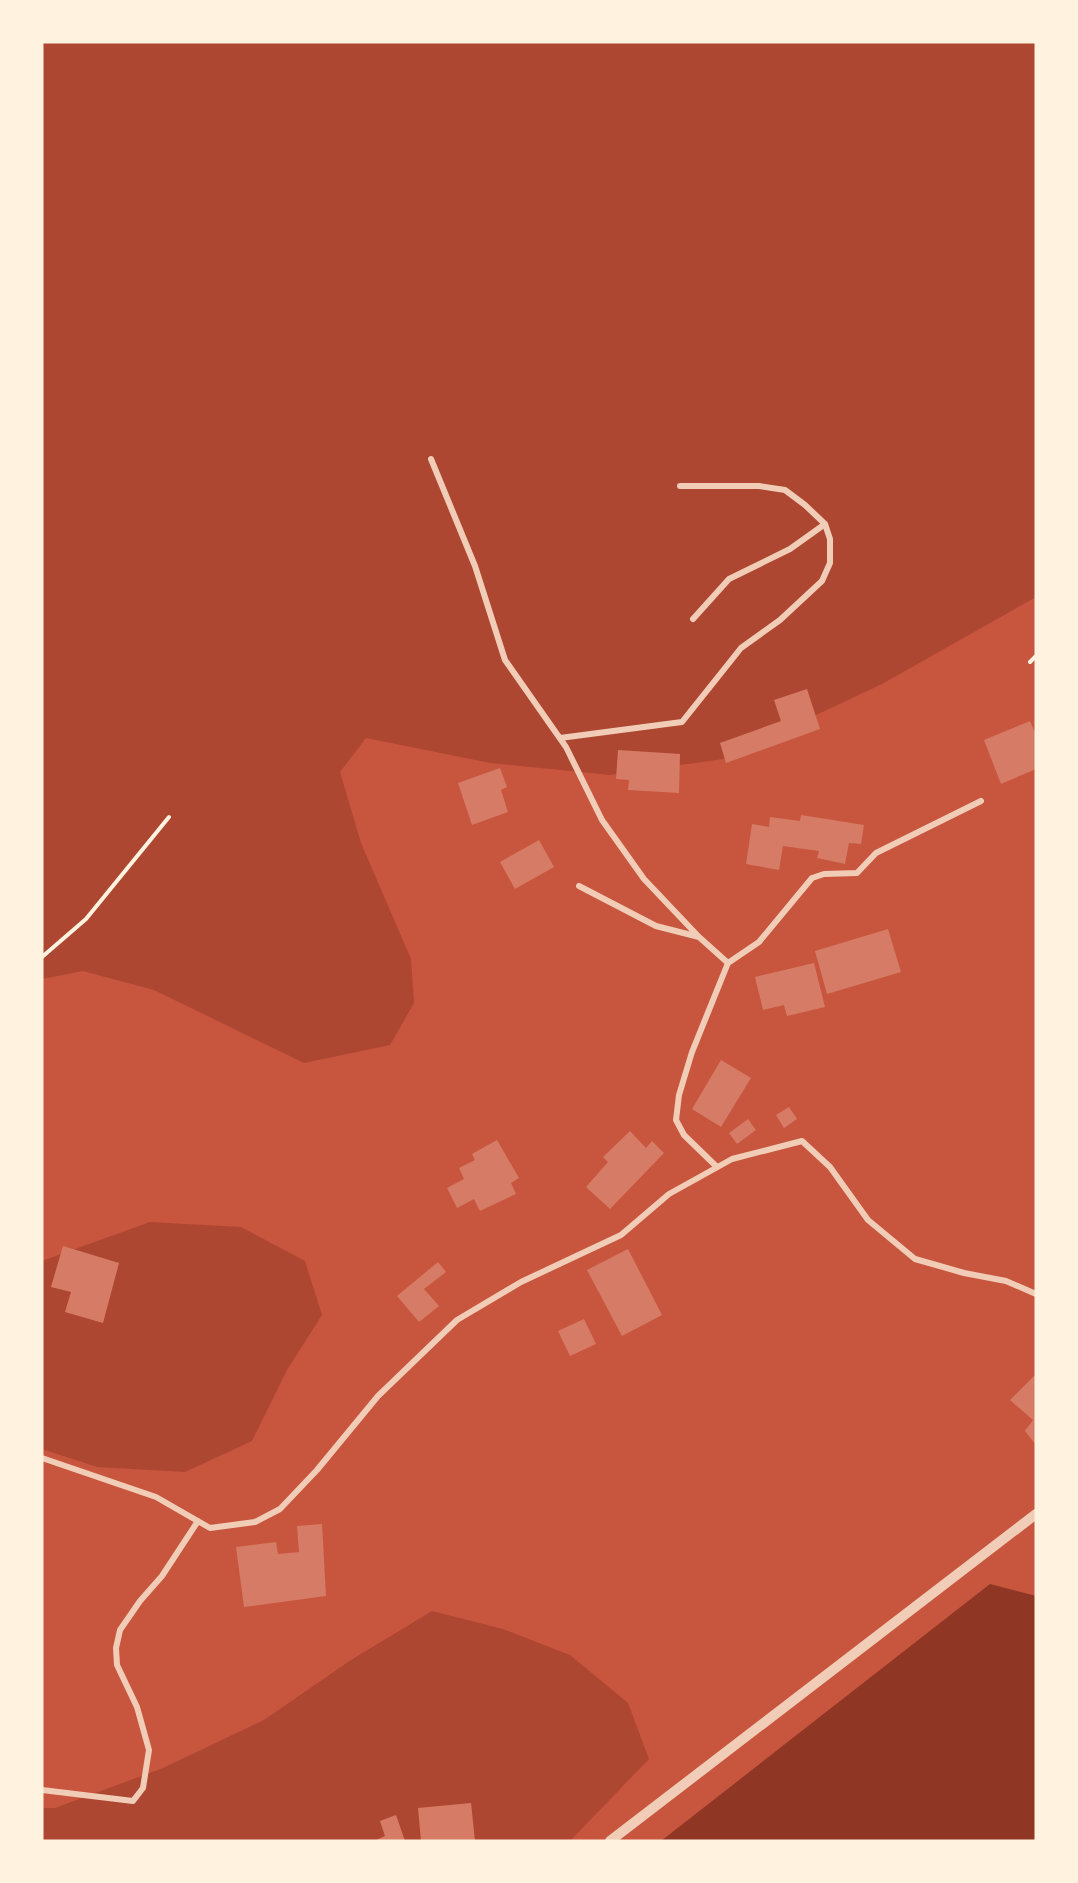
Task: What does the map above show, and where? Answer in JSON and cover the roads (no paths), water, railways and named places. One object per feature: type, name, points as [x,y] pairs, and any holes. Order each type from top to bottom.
[{"type":"street","points":[[431,459],[475,566],[505,660],[560,738],[602,820],[644,879],[699,937],[728,963]]},
{"type":"street","points":[[560,738],[682,722],[741,648],[780,620],[822,581],[830,563],[830,538],[825,524],[785,490],[759,486],[680,486]]},
{"type":"street","points":[[693,619],[729,579],[789,549],[825,524]]},
{"type":"street","points":[[717,1167],[684,1136],[676,1120],[679,1095],[692,1052],[728,963],[759,942],[812,878],[824,873],[856,873],[876,853],[981,801]]},
{"type":"street","points":[[579,886],[656,926],[699,937]]},
{"type":"street","points":[[42,1458],[156,1497],[210,1528],[255,1522],[280,1509],[317,1470],[378,1396],[457,1320],[520,1282],[621,1235],[669,1194],[732,1159],[802,1141],[830,1167],[868,1220],[915,1259],[964,1273],[1006,1281],[1036,1294]]},
{"type":"street","points":[[610,1841],[1036,1514]]},
{"type":"street","points":[[42,1790],[133,1801],[143,1788],[149,1750],[137,1707],[117,1665],[116,1648],[120,1630],[126,1620],[162,1576],[198,1521]]}]
